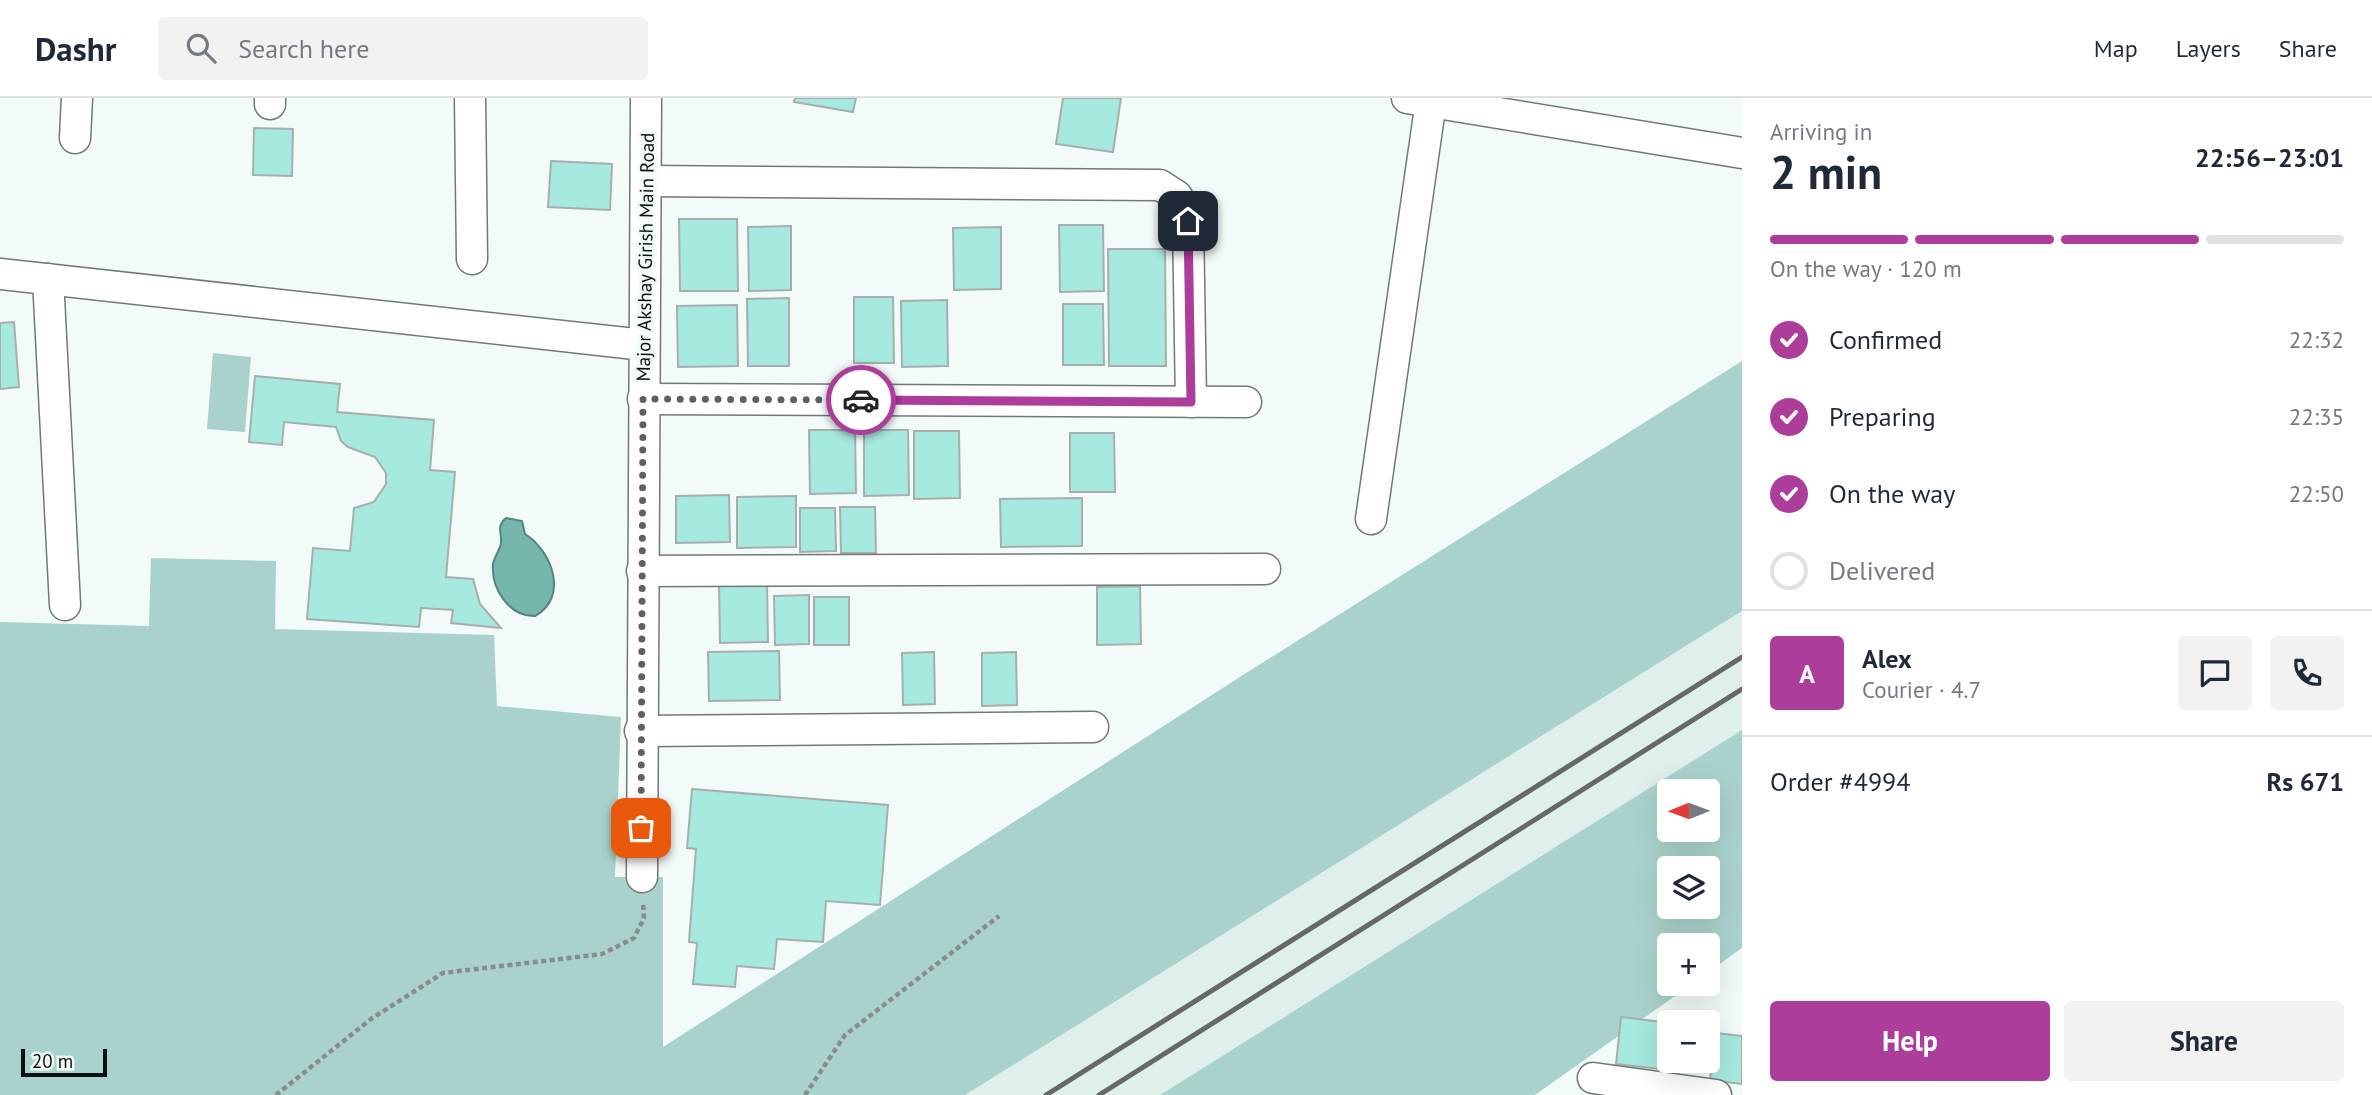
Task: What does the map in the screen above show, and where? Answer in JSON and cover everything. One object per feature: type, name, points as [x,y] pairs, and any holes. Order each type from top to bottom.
[{"type":"street","points":[[75,138],[77,98]]},
{"type":"street","points":[[470,98],[472,259]]},
{"type":"street","name":"Major Akshay Girish Main Road","points":[[642,877],[640,731],[646,98]]},
{"type":"street","points":[[1371,519],[1419,100],[1742,153]]},
{"type":"street","points":[[646,181],[1160,185],[1177,196],[1188,221],[1191,402]]},
{"type":"street","points":[[0,274],[644,345]]},
{"type":"street","points":[[48,279],[65,605]]},
{"type":"street","points":[[643,399],[1246,402]]},
{"type":"street","points":[[642,571],[1265,569]]},
{"type":"street","points":[[640,731],[1093,727]]},
{"type":"street","points":[[1593,1078],[1716,1095]]},
{"type":"path","points":[[276,1095],[371,1019],[443,973],[602,954],[634,938],[644,918],[642,877]]},
{"type":"path","points":[[805,1095],[845,1035],[999,916]]},
{"type":"shaded area","points":[[213,353],[251,357],[245,432],[207,429]]},
{"type":"shaded area","points":[[1742,361],[1742,611],[965,1095],[0,1095],[0,622],[149,626],[151,558],[276,561],[275,629],[494,635],[497,706],[621,717],[615,877],[663,877],[663,1047],[1243,675]]},
{"type":"shaded area","points":[[506,518],[522,521],[525,534],[542,551],[553,574],[552,597],[546,608],[535,616],[517,612],[504,599],[495,582],[493,564],[501,543],[500,527]]},
{"type":"shaded area","points":[[1742,611],[1742,730],[1664,779],[1657,779],[1657,783],[1160,1095],[965,1095]]},
{"type":"shaded area","points":[[1742,730],[1742,948],[1720,964],[1720,933],[1657,933],[1657,996],[1675,996],[1535,1095],[1160,1095],[1657,783],[1657,842],[1720,842],[1720,779],[1664,779]]},
{"type":"building","points":[[795,98],[856,98],[853,112],[794,102]]},
{"type":"building","points":[[1063,98],[1121,98],[1113,152],[1056,144]]},
{"type":"building","points":[[254,128],[293,129],[292,176],[253,175]]},
{"type":"building","points":[[551,161],[612,164],[610,210],[548,207]]},
{"type":"building","points":[[679,219],[737,219],[738,291],[680,291]]},
{"type":"building","points":[[1059,225],[1103,225],[1104,291],[1060,292]]},
{"type":"building","points":[[791,226],[791,290],[749,291],[748,227]]},
{"type":"building","points":[[1001,227],[1001,289],[954,290],[953,228]]},
{"type":"building","points":[[1108,249],[1165,249],[1166,366],[1109,366]]},
{"type":"building","points":[[854,297],[893,297],[894,363],[854,363]]},
{"type":"building","points":[[789,298],[789,366],[748,366],[747,299]]},
{"type":"building","points":[[947,300],[948,366],[902,367],[901,301]]},
{"type":"building","points":[[1063,304],[1103,304],[1104,365],[1063,365]]},
{"type":"building","points":[[737,305],[738,366],[678,367],[677,306]]},
{"type":"building","points":[[14,322],[19,387],[0,389],[0,323]]},
{"type":"building","points":[[255,376],[340,384],[337,412],[434,420],[430,470],[455,472],[446,577],[473,579],[480,604],[501,628],[451,623],[453,610],[421,608],[419,627],[307,619],[313,548],[350,551],[354,508],[374,502],[386,484],[386,473],[375,457],[348,447],[341,441],[336,427],[284,422],[282,445],[249,442]]},
{"type":"building","points":[[809,430],[855,430],[856,493],[810,494]]},
{"type":"building","points":[[864,430],[908,430],[909,495],[864,496]]},
{"type":"building","points":[[914,431],[959,431],[960,498],[914,499]]},
{"type":"building","points":[[1070,433],[1114,433],[1115,492],[1070,492]]},
{"type":"building","points":[[729,495],[730,542],[676,543],[676,496]]},
{"type":"building","points":[[796,496],[796,547],[737,548],[737,497]]},
{"type":"building","points":[[1082,498],[1082,546],[1001,547],[1000,499]]},
{"type":"building","points":[[840,507],[875,507],[876,553],[841,553]]},
{"type":"building","points":[[800,508],[835,508],[836,551],[800,552]]},
{"type":"building","points":[[767,582],[768,642],[720,643],[719,583]]},
{"type":"building","points":[[1140,586],[1141,644],[1097,645],[1097,587]]},
{"type":"building","points":[[809,595],[809,644],[775,645],[774,596]]},
{"type":"building","points":[[814,597],[849,597],[849,645],[814,645]]},
{"type":"building","points":[[779,651],[780,700],[709,701],[708,652]]},
{"type":"building","points":[[934,652],[935,704],[903,705],[902,653]]},
{"type":"building","points":[[1016,652],[1017,705],[982,706],[982,653]]},
{"type":"building","points":[[692,789],[888,805],[880,905],[826,901],[823,942],[777,939],[774,969],[737,966],[735,987],[693,984],[697,943],[689,942],[696,849],[687,848]]},
{"type":"building","points":[[1621,1017],[1657,1021],[1657,1069],[1616,1064]]},
{"type":"building","points":[[1720,1033],[1742,1036],[1742,1084],[1710,1080],[1711,1073],[1720,1073]]},
{"type":"railway","points":[[1046,1095],[1742,657]]},
{"type":"railway","points":[[1099,1095],[1742,689]]},
{"type":"way so far","points":[[641,828],[643,399],[861,400]]},
{"type":"route","points":[[861,400],[1191,402],[1188,221]]}]
